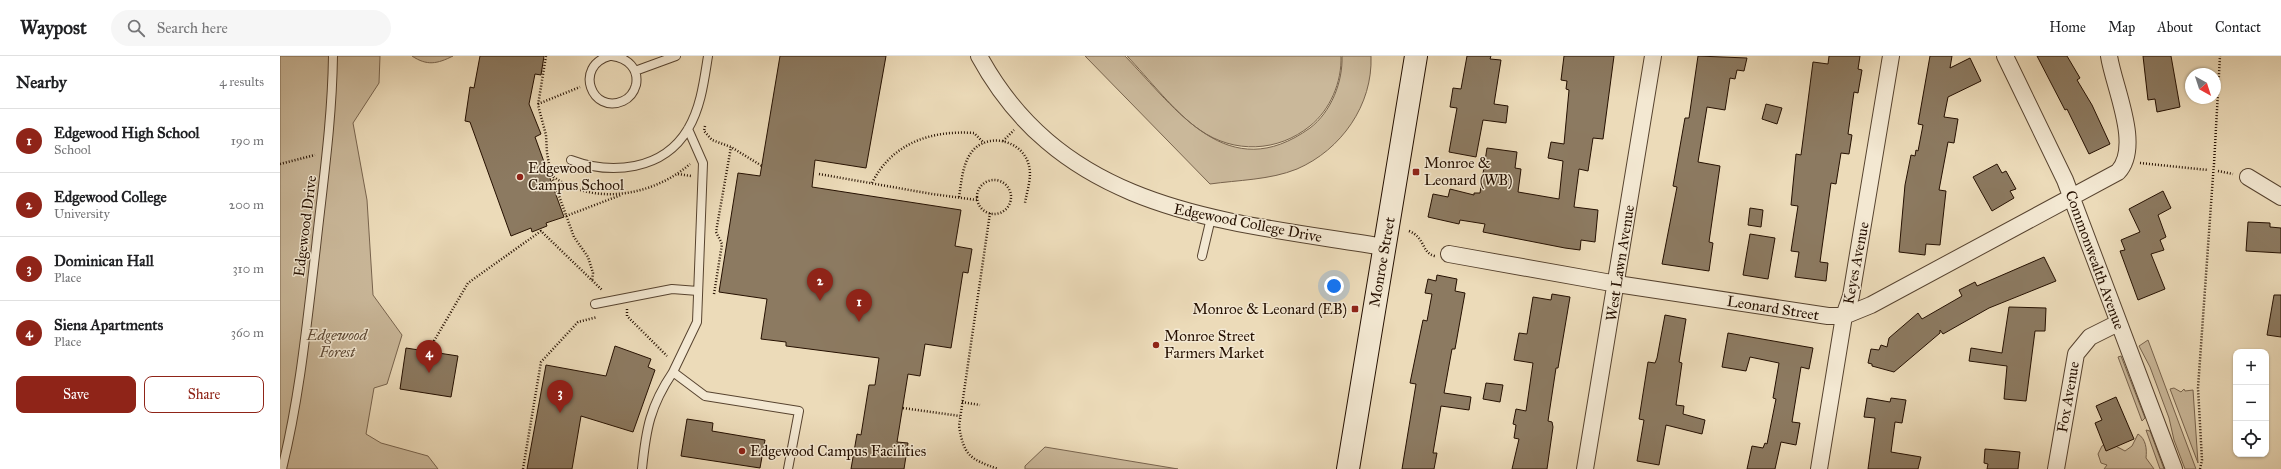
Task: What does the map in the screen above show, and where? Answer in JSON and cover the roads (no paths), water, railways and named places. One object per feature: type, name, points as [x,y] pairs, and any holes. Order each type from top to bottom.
[{"type":"main road","name":"Monroe Street","points":[[1348,469],[1416,56]]},
{"type":"street","name":"Edgewood College Drive","points":[[979,56],[988,74],[1025,120],[1057,148],[1086,170],[1116,187],[1168,207],[1211,218],[1384,247]]},
{"type":"street","name":"West Lawn Avenue","points":[[1585,469],[1617,284],[1653,56]]},
{"type":"street","name":"Keyes Avenue","points":[[1819,469],[1844,316],[1852,296],[1891,56]]},
{"type":"street","name":"Commonwealth Avenue","points":[[2005,56],[2072,197],[2174,469]]},
{"type":"street","points":[[2072,197],[2114,175],[2126,160],[2128,138],[2109,56]]},
{"type":"street","points":[[2248,177],[2281,197]]},
{"type":"street","name":"Leonard Street","points":[[1449,254],[1617,284],[1828,316],[1844,316],[1871,305],[2072,197]]},
{"type":"street","name":"Fox Avenue","points":[[2056,469],[2076,354],[2090,337],[2118,323]]},
{"type":"lane","name":"Edgewood Drive","points":[[282,469],[294,420],[302,365],[332,105],[333,56]]},
{"type":"lane","points":[[611,56],[626,59],[635,71],[636,83],[632,94],[618,103],[602,101],[591,90],[589,82],[592,68],[597,62],[611,56]]},
{"type":"lane","points":[[635,71],[676,56]]},
{"type":"lane","points":[[571,160],[586,166],[606,169],[627,168],[641,165],[668,151],[688,129],[701,96],[708,56]]},
{"type":"lane","points":[[642,469],[650,418],[658,394],[679,362],[697,322],[703,163],[688,129]]},
{"type":"lane","points":[[1202,256],[1211,218]]},
{"type":"lane","points":[[595,304],[672,289],[698,291]]},
{"type":"lane","points":[[673,372],[705,396],[799,411],[788,469]]},
{"type":"place","name":"Monroe & Leonard (WB)","points":[[1416,172]]},
{"type":"place","name":"Edgewood Campus School","points":[[520,177]]},
{"type":"place","name":"Edgewood College","points":[[820,301]]},
{"type":"place","name":"Monroe & Leonard (EB)","points":[[1355,309]]},
{"type":"place","name":"Edgewood High School","points":[[859,322]]},
{"type":"place","name":"Monroe Street Farmers Market","points":[[1156,345]]},
{"type":"place","name":"Siena Apartments","points":[[429,373]]},
{"type":"place","name":"Dominican Hall","points":[[560,413]]},
{"type":"place","name":"Edgewood Campus Facilities","points":[[742,451]]},
{"type":"park label","name":"Edgewood Forest","points":[[337,344]]}]
